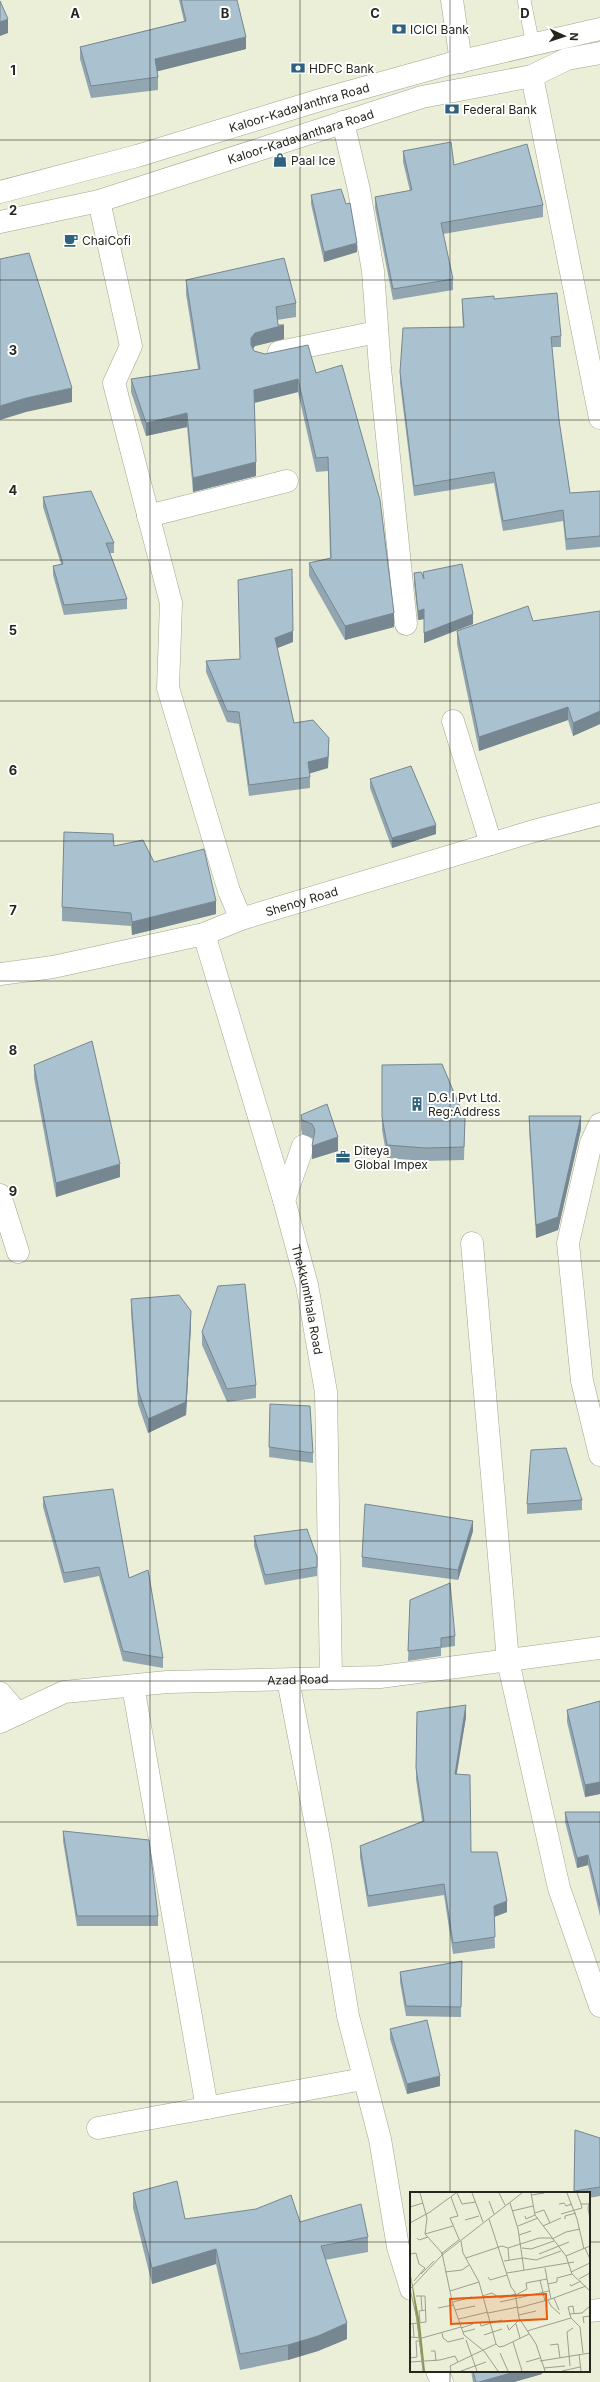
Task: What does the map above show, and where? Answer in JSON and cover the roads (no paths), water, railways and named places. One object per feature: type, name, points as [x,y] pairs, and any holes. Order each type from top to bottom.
[{"type":"street","points":[[452,0],[461,62]]},
{"type":"street","name":"Kaloor-Kadavanthra Road","points":[[0,192],[137,156],[320,100],[461,62],[600,29]]},
{"type":"street","name":"Kaloor-Kadavanthara Road","points":[[0,222],[99,201],[422,97],[532,76],[567,59],[600,53]]},
{"type":"street","points":[[532,76],[600,418]]},
{"type":"street","points":[[343,122],[359,190],[373,272],[377,332],[406,624]]},
{"type":"street","points":[[99,201],[131,346],[114,383],[171,603],[168,688],[229,891],[241,919]]},
{"type":"street","points":[[262,356],[377,332]]},
{"type":"street","points":[[148,516],[287,481]]},
{"type":"street","points":[[453,721],[491,844]]},
{"type":"street","name":"Shenoy Road","points":[[0,974],[52,967],[204,934],[241,919],[491,844],[600,814]]},
{"type":"street","name":"Thekkumthala Road","points":[[204,934],[284,1200],[307,1285],[326,1392],[331,1678]]},
{"type":"street","points":[[600,1124],[591,1143],[568,1243],[582,1380],[600,1455]]},
{"type":"street","points":[[284,1200],[303,1146]]},
{"type":"street","points":[[0,1194],[18,1252]]},
{"type":"street","points":[[472,1243],[508,1661],[559,1888],[600,2006]]},
{"type":"street","name":"Azad Road","points":[[9,1718],[64,1692],[168,1682],[380,1677],[600,1648]]},
{"type":"street","points":[[288,1680],[320,1845],[348,2016],[362,2079],[380,2139],[398,2247],[410,2285]]},
{"type":"street","points":[[133,1686],[207,2108]]},
{"type":"street","points":[[0,1693],[9,1718]]},
{"type":"street","points":[[98,2128],[362,2079]]},
{"type":"street","points":[[590,2311],[600,2310]]},
{"type":"street","points":[[437,2372],[442,2382]]},
{"type":"lane","points":[[524,0],[533,45]]},
{"type":"place","name":"ICICI Bank","points":[[399,29]]},
{"type":"place","name":"HDFC Bank","points":[[298,68]]},
{"type":"place","name":"Federal Bank","points":[[452,109]]},
{"type":"place","name":"Paal Ice","points":[[280,160]]},
{"type":"place","name":"ChaiCofi","points":[[71,240]]},
{"type":"place","name":"D.G.I Pvt Ltd. Reg:Address","points":[[417,1104]]},
{"type":"place","name":"Diteya Global Impex","points":[[343,1157]]}]
